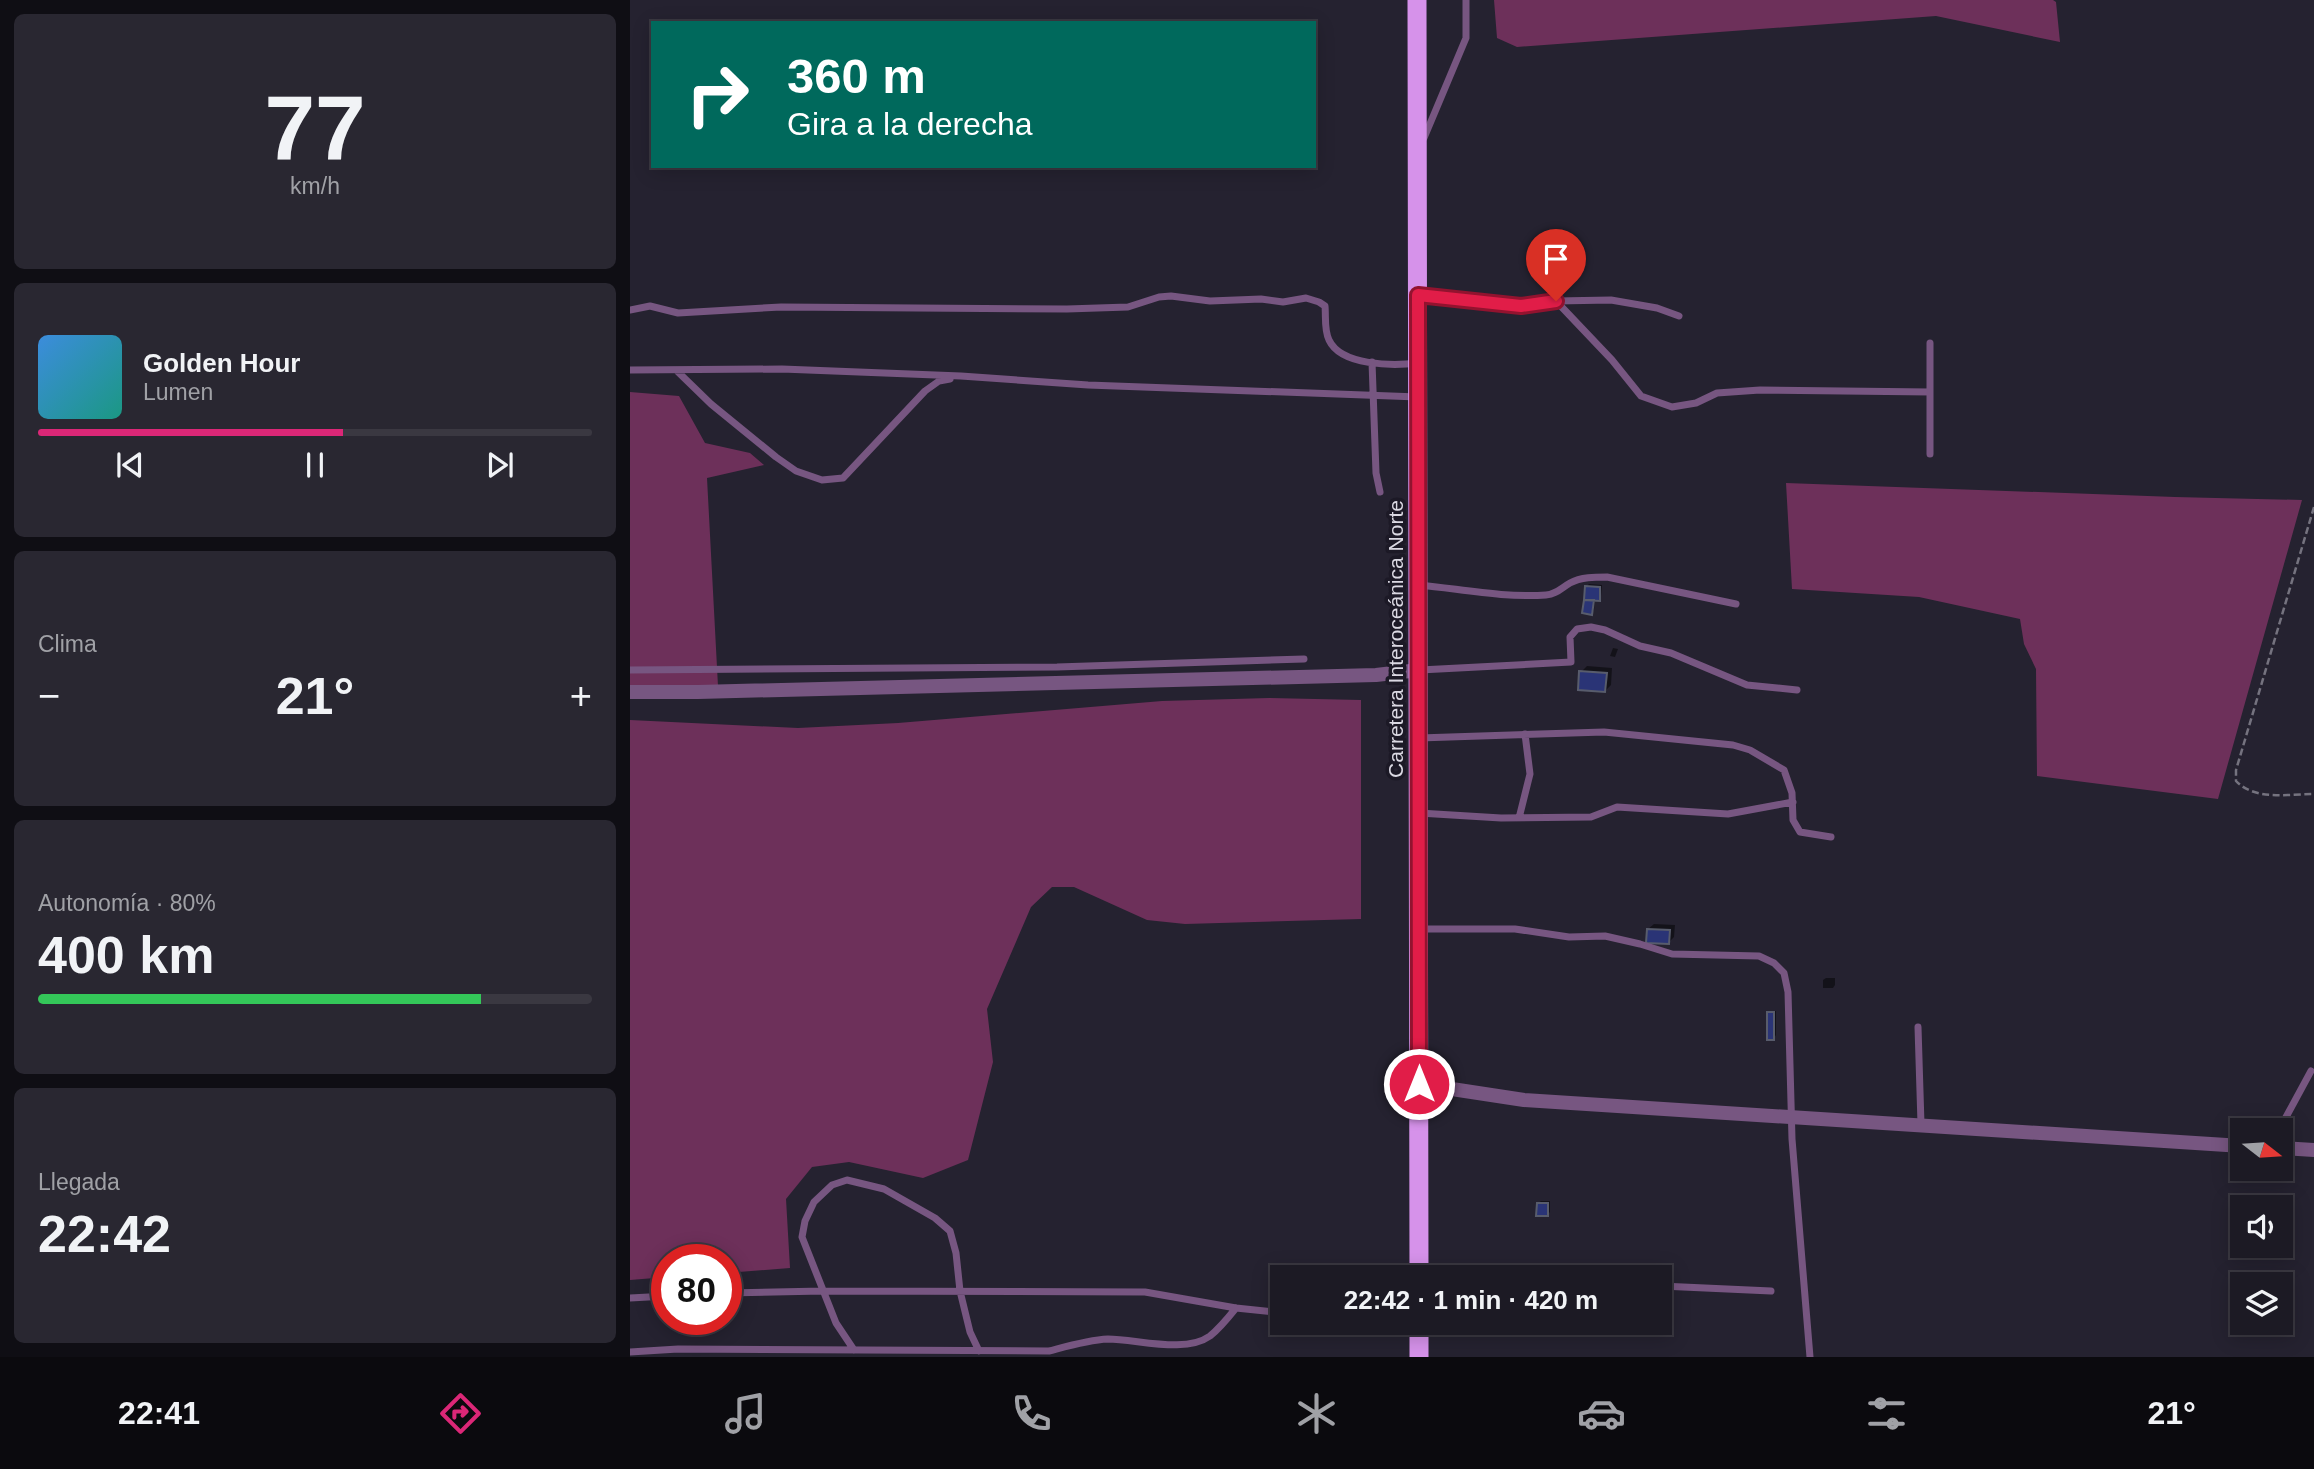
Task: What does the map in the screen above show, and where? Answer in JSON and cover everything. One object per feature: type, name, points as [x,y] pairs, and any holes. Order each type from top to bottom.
[{"type":"highway","name":"Carretera Interoceánica Norte","points":[[1417,0],[1419,1265]]},
{"type":"highway","points":[[1419,1335],[1419,1357]]},
{"type":"street","points":[[630,692],[1376,676],[1419,670]]},
{"type":"street","points":[[1419,1084],[1524,1100],[2230,1145]]},
{"type":"street","points":[[2293,1149],[2314,1150]]},
{"type":"lane","points":[[1418,150],[1466,38],[1466,0]]},
{"type":"lane","points":[[1418,295],[1521,306],[1556,301],[1611,300],[1657,308],[1679,316]]},
{"type":"lane","points":[[630,310],[650,306],[678,313],[781,307],[1067,309],[1128,307],[1171,296],[1210,301],[1261,299],[1283,302],[1306,298],[1325,306],[1326,332],[1330,343],[1352,359],[1395,366],[1418,362]]},
{"type":"lane","points":[[1556,301],[1612,360],[1641,396],[1672,407],[1696,403],[1717,393],[1760,390],[1930,392]]},
{"type":"lane","points":[[1930,343],[1930,454]]},
{"type":"lane","points":[[1372,362],[1376,474],[1380,492]]},
{"type":"lane","points":[[630,370],[782,369],[961,376],[1088,385],[1418,397]]},
{"type":"lane","points":[[676,370],[710,404],[776,457],[796,471],[822,480],[843,478],[925,391],[939,381],[961,376]]},
{"type":"lane","points":[[1419,584],[1516,596],[1555,594],[1571,582],[1592,577],[1608,578],[1736,604]]},
{"type":"lane","points":[[1419,670],[1571,662],[1570,637],[1577,629],[1591,627],[1605,630],[1640,646],[1671,653],[1747,685],[1797,690]]},
{"type":"lane","points":[[630,670],[1057,667],[1304,659]]},
{"type":"lane","points":[[1419,738],[1604,732],[1733,745],[1750,750],[1784,770],[1792,793],[1793,820],[1800,832],[1830,837]]},
{"type":"lane","points":[[1519,818],[1530,774],[1525,734]]},
{"type":"lane","points":[[1419,813],[1519,818],[1591,817],[1617,807],[1728,814],[1793,802]]},
{"type":"lane","points":[[1419,929],[1515,929],[1569,937],[1605,936],[1672,954],[1759,956],[1774,962],[1784,973],[1788,992],[1792,1139],[1810,1357]]},
{"type":"lane","points":[[1918,1027],[1921,1124]]},
{"type":"lane","points":[[2286,1118],[2311,1071]]},
{"type":"lane","points":[[854,1350],[836,1323],[802,1237],[804,1221],[814,1202],[832,1185],[847,1180],[884,1189],[935,1218],[950,1231],[956,1253],[960,1291],[970,1332],[979,1350]]},
{"type":"lane","points":[[1672,1287],[1771,1292]]},
{"type":"lane","points":[[742,1293],[1145,1292],[1270,1312]]},
{"type":"lane","points":[[630,1298],[651,1297]]},
{"type":"lane","points":[[630,1352],[678,1349],[1049,1351],[1105,1339],[1166,1345],[1207,1338],[1236,1308]]},
{"type":"path","points":[[2314,507],[2236,770],[2236,780],[2242,787],[2254,793],[2314,794]]},
{"type":"shaded area","points":[[1494,0],[2053,0],[2056,2],[2060,42],[1936,16],[1517,47],[1497,38]]},
{"type":"shaded area","points":[[630,392],[679,396],[705,443],[750,453],[764,465],[707,478],[718,686],[630,685]]},
{"type":"shaded area","points":[[1786,483],[2302,500],[2218,799],[2037,776],[2036,669],[2024,644],[2020,619],[1919,597],[1792,589]]},
{"type":"shaded area","points":[[1269,698],[1361,700],[1361,919],[1185,924],[1147,920],[1074,887],[1052,887],[1031,907],[987,1009],[993,1062],[968,1160],[923,1178],[849,1162],[812,1167],[786,1199],[790,1268],[742,1272],[742,1244],[651,1244],[651,1278],[630,1280],[630,720],[798,728],[898,723],[1162,701]]},
{"type":"building","points":[[1585,586],[1600,587],[1600,601],[1584,600]]},
{"type":"building","points":[[1584,600],[1594,600],[1592,615],[1582,613]]},
{"type":"building","points":[[1579,671],[1607,673],[1605,692],[1578,690]]},
{"type":"building","points":[[1647,929],[1670,930],[1669,944],[1646,943]]},
{"type":"building","points":[[1767,1012],[1774,1012],[1774,1040],[1767,1040]]},
{"type":"building","points":[[1537,1203],[1548,1203],[1548,1216],[1536,1216]]},
{"type":"route","points":[[1419,1084],[1418,295],[1521,306],[1556,301]]}]
